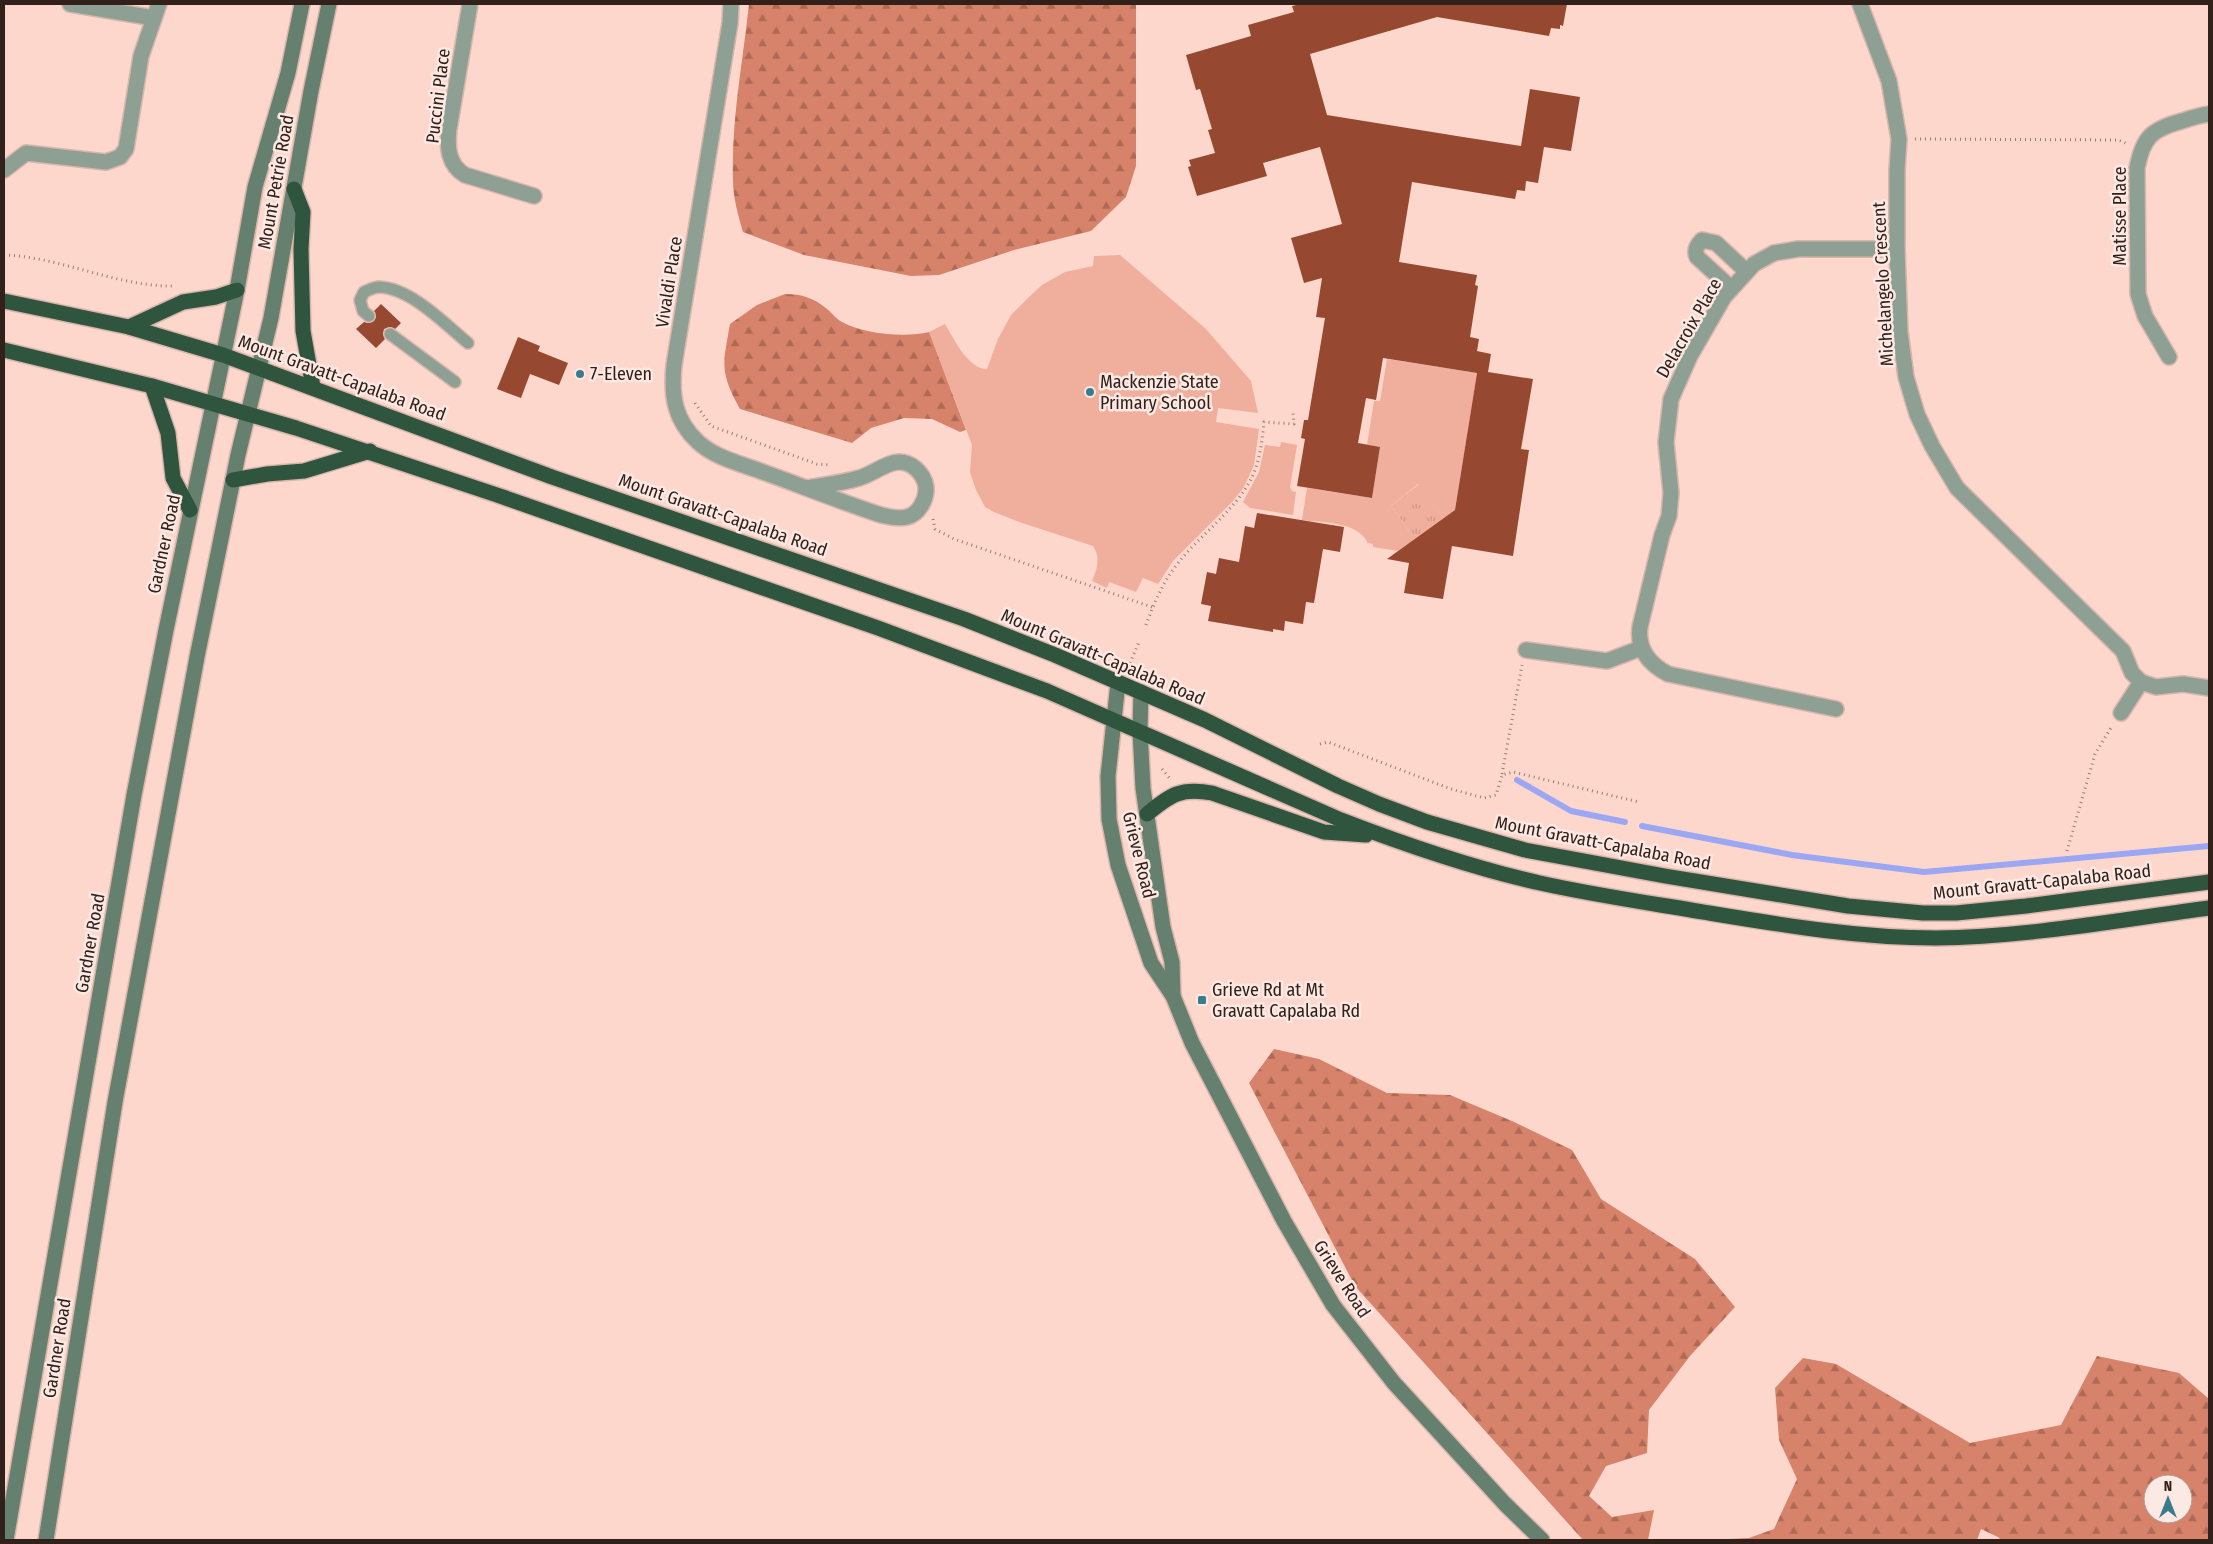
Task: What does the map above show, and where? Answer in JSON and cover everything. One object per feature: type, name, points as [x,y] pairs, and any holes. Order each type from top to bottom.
[{"type":"highway","points":[[294,189],[303,212],[300,249],[303,332],[314,387]]},
{"type":"highway","points":[[129,326],[183,302],[237,290]]},
{"type":"highway","name":"Mount Gravatt-Capalaba Road","points":[[4,301],[129,326],[223,354],[552,477],[964,619],[1204,720],[1338,786],[1427,822],[1525,850],[1665,876],[1848,906],[1923,913],[1956,913],[2026,906],[2209,882]]},
{"type":"highway","points":[[4,350],[152,386],[248,412],[370,452],[878,628],[1047,690],[1341,820],[1385,837],[1494,871],[1585,893],[1850,934],[1892,938],[1981,936],[2209,908]]},
{"type":"highway","points":[[152,386],[168,433],[173,478],[190,510]]},
{"type":"highway","points":[[233,480],[267,474],[304,471],[370,452]]},
{"type":"highway","points":[[1147,814],[1175,794],[1198,790],[1212,793],[1324,832],[1385,837]]},
{"type":"street","points":[[4,170],[26,153],[106,162],[120,157],[126,149],[141,56],[156,11],[70,4]]},
{"type":"street","name":"Mount Petrie Road","points":[[223,354],[260,166],[288,73],[302,4]]},
{"type":"street","name":"Mount Petrie Road","points":[[259,367],[271,318],[311,91],[329,4]]},
{"type":"street","name":"Puccini Place","points":[[470,4],[449,129],[448,148],[451,161],[459,171],[465,174],[534,196]]},
{"type":"street","name":"Vivaldi Place","points":[[731,4],[730,23],[674,365],[672,390],[677,411],[689,432],[706,448],[807,488],[882,515],[902,518],[910,517],[920,508],[926,490],[921,474],[912,465],[901,462],[890,463],[861,478],[807,488]]},
{"type":"street","name":"Michelangelo Crescent","points":[[1860,4],[1889,81],[1899,139],[1897,249],[1900,332],[1906,377],[1918,414],[1932,446],[1957,488],[2124,651],[2132,673],[2141,682]]},
{"type":"street","name":"Matisse Place","points":[[2169,356],[2145,316],[2138,294],[2137,168],[2140,150],[2148,138],[2162,126],[2209,114]]},
{"type":"street","points":[[1731,288],[1697,257],[1696,247],[1698,243],[1702,240],[1712,240],[1746,271]]},
{"type":"street","name":"Delacroix Place","points":[[1642,648],[1639,634],[1642,617],[1662,534],[1668,521],[1671,502],[1666,442],[1671,399],[1690,356],[1731,288],[1746,271],[1764,258],[1786,251],[1897,249]]},
{"type":"street","name":"Gardner Road","points":[[6,1540],[132,805],[223,354]]},
{"type":"street","name":"Gardner Road","points":[[46,1540],[115,1102],[195,666],[233,480],[259,367]]},
{"type":"street","points":[[1526,650],[1607,661],[1642,648],[1648,659],[1668,674],[1836,709]]},
{"type":"street","points":[[2121,713],[2141,682],[2156,687],[2183,684],[2209,688]]},
{"type":"street","name":"Grieve Road","points":[[1118,683],[1112,720],[1107,799],[1112,841],[1118,865],[1151,964],[1173,996],[1192,1043],[1227,1112],[1284,1221],[1333,1305],[1394,1382],[1505,1504],[1542,1540]]},
{"type":"street","name":"Grieve Road","points":[[1141,692],[1141,761],[1163,927],[1172,962],[1173,996]]},
{"type":"lane","points":[[369,316],[363,311],[360,300],[364,292],[378,287],[400,291],[432,313],[468,343]]},
{"type":"lane","points":[[390,334],[455,382]]},
{"type":"path","points":[[1899,139],[2118,140],[2140,150]]},
{"type":"path","points":[[4,255],[41,259],[130,282],[178,286]]},
{"type":"path","points":[[693,396],[696,406],[711,426],[818,464],[834,466]]},
{"type":"path","points":[[1146,624],[1159,591],[1178,563],[1236,502],[1252,478],[1262,444],[1264,422],[1294,424],[1293,412]]},
{"type":"path","points":[[934,516],[932,521],[935,529],[954,539],[1152,607]]},
{"type":"path","points":[[1130,663],[1139,642]]},
{"type":"path","points":[[1320,744],[1328,742],[1451,789],[1484,798],[1496,795],[1502,775],[1519,675],[1526,650]]},
{"type":"path","points":[[2067,851],[2095,754],[2121,713]]},
{"type":"path","points":[[1162,769],[1171,780]]},
{"type":"path","points":[[1502,775],[1513,772],[1640,802]]},
{"type":"green space","points":[[749,4],[1136,4],[1136,166],[1126,197],[1091,231],[1014,250],[939,275],[911,276],[804,255],[743,232],[734,193],[733,158],[736,113]]},
{"type":"green space","points":[[1120,255],[1206,329],[1251,381],[1258,413],[1218,408],[1216,422],[1259,429],[1254,465],[1244,487],[1233,501],[1173,561],[1158,584],[1143,578],[1136,592],[1109,582],[1107,588],[1092,581],[1098,559],[1093,546],[1022,523],[985,507],[976,490],[970,472],[972,445],[929,332],[945,324],[957,345],[968,359],[980,368],[987,369],[998,339],[1011,315],[1042,285],[1065,272],[1093,266],[1094,256]]},
{"type":"green space","points":[[785,294],[812,299],[840,321],[873,332],[908,335],[929,332],[966,430],[960,432],[932,419],[904,418],[871,428],[852,443],[740,409],[733,396],[724,367],[730,324],[757,305]]},
{"type":"green space","points":[[1387,359],[1477,373],[1455,510],[1444,518],[1418,484],[1391,506],[1415,539],[1398,551],[1373,547],[1373,544],[1368,543],[1356,531],[1339,524],[1302,520],[1307,488],[1372,498],[1380,447],[1367,445],[1374,401],[1380,401]]},
{"type":"green space","points":[[1281,442],[1297,445],[1290,487],[1292,491],[1296,492],[1293,515],[1250,508],[1243,502],[1259,472],[1265,445],[1280,447]]},
{"type":"green space","points":[[1419,484],[1444,518],[1415,539],[1391,506]]},
{"type":"green space","points":[[1274,1049],[1319,1059],[1387,1093],[1450,1095],[1512,1121],[1572,1150],[1601,1199],[1695,1259],[1735,1307],[1690,1356],[1649,1410],[1647,1453],[1606,1466],[1589,1496],[1612,1517],[1654,1510],[1648,1540],[1583,1540],[1355,1286],[1249,1083]]},
{"type":"green space","points":[[2097,1356],[2179,1373],[2209,1399],[2209,1540],[2001,1540],[1981,1529],[1977,1540],[1708,1540],[1749,1538],[1774,1529],[1797,1479],[1779,1440],[1775,1388],[1803,1358],[1836,1364],[1970,1443],[2061,1425]]},
{"type":"building","points":[[1301,4],[1567,4],[1563,26],[1560,25],[1560,29],[1551,28],[1549,36],[1437,17],[1310,54],[1327,115],[1463,137],[1521,146],[1530,89],[1580,97],[1571,151],[1544,147],[1538,183],[1526,181],[1525,191],[1517,190],[1515,199],[1412,182],[1399,262],[1477,275],[1475,285],[1478,286],[1470,337],[1479,339],[1477,351],[1491,354],[1488,372],[1533,379],[1521,449],[1529,450],[1513,556],[1452,546],[1443,599],[1404,593],[1409,563],[1387,559],[1455,510],[1477,373],[1383,358],[1376,400],[1366,398],[1358,443],[1380,447],[1372,498],[1297,486],[1305,439],[1301,438],[1304,420],[1308,420],[1325,318],[1316,317],[1322,278],[1304,283],[1291,238],[1342,224],[1320,147],[1263,163],[1267,176],[1197,196],[1188,167],[1191,166],[1189,160],[1215,153],[1208,130],[1212,129],[1200,89],[1196,90],[1186,55],[1251,36],[1248,25],[1294,12],[1292,6]]},
{"type":"building","points":[[381,304],[401,323],[395,329],[390,327],[384,329],[385,339],[376,348],[356,329],[364,322],[374,321],[376,317],[374,311]]},
{"type":"building","points":[[518,337],[540,346],[538,351],[568,363],[559,385],[530,374],[521,398],[497,389]]},
{"type":"building","points":[[1257,513],[1344,527],[1340,552],[1323,549],[1314,603],[1306,602],[1303,624],[1285,621],[1284,631],[1273,629],[1273,632],[1208,621],[1211,606],[1201,604],[1207,572],[1216,574],[1219,558],[1239,562],[1245,526],[1254,528]]},
{"type":"waterway","points":[[1517,780],[1571,811],[1625,822]]},
{"type":"waterway","points":[[1642,826],[1792,855],[1924,872],[2209,846]]},
{"type":"place","name":"7-Eleven","points":[[580,374]]},
{"type":"place","name":"Mackenzie State Primary School","points":[[1090,392]]},
{"type":"place","name":"Grieve Rd at Mt Gravatt Capalaba Rd","points":[[1202,1000]]}]
